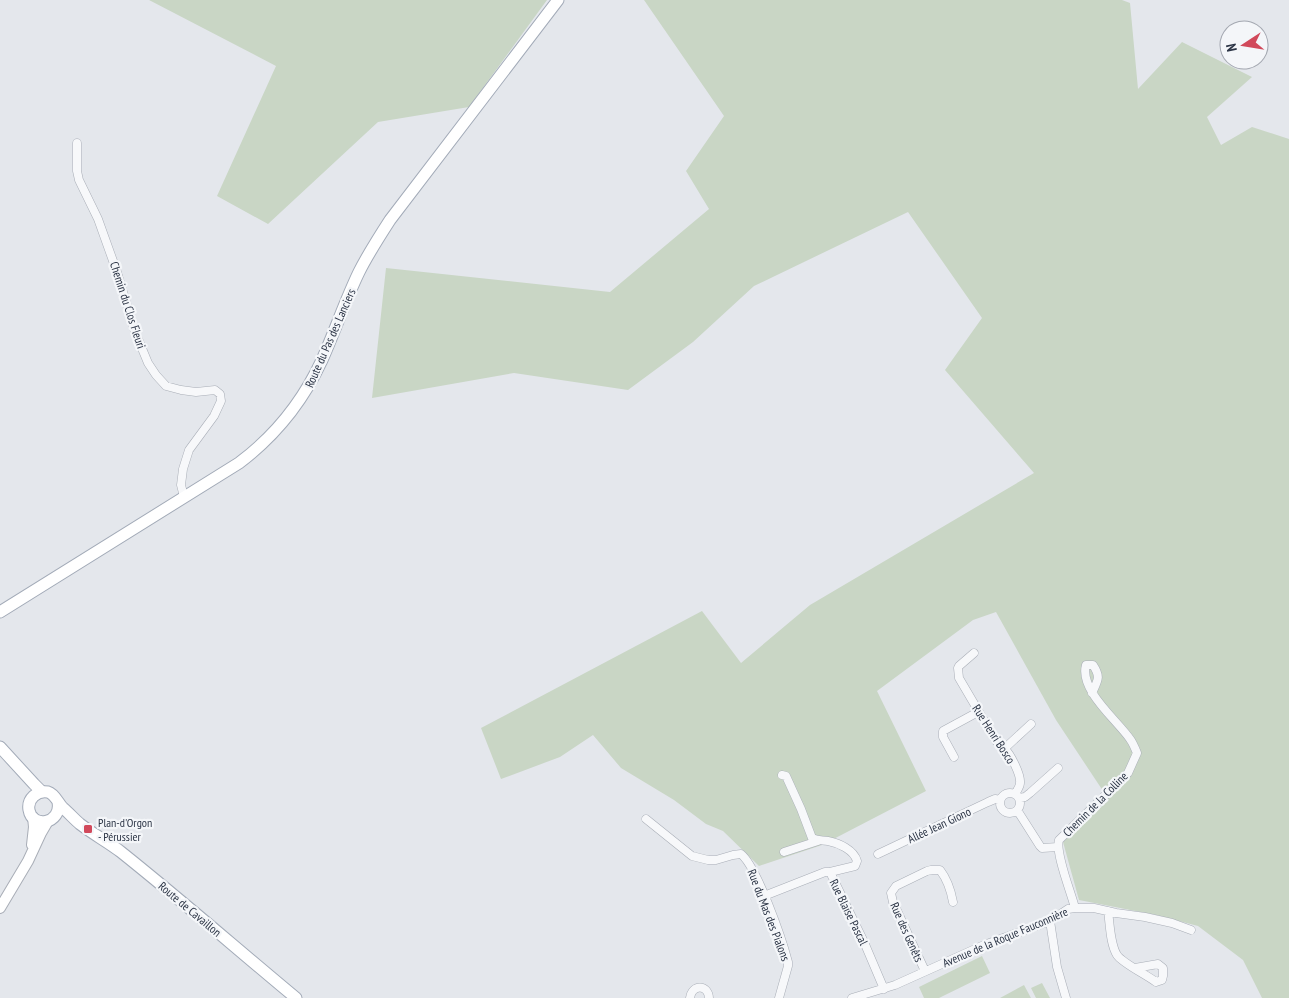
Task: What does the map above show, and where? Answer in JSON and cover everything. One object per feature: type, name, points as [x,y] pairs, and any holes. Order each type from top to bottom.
[{"type":"main road","name":"Route du Pas des Lanciers","points":[[0,612],[222,474],[250,454],[279,426],[297,404],[321,361],[358,274],[390,220],[558,0]]},
{"type":"main road","points":[[0,747],[42,792]]},
{"type":"main road","points":[[18,767],[28,789],[29,809],[33,817],[34,828],[31,853]]},
{"type":"main road","points":[[0,908],[41,833],[58,811],[58,802],[52,794],[47,792],[35,794],[30,800]]},
{"type":"main road","name":"Route de Cavaillon","points":[[58,802],[81,824],[120,851],[296,998]]},
{"type":"main road","points":[[33,817],[40,822],[51,820]]},
{"type":"main road","name":"Route de Cavaillon","points":[[51,820],[72,821],[81,824]]},
{"type":"street","name":"Chemin du Clos Fleuri","points":[[77,143],[77,171],[79,180],[98,219],[117,272],[134,329],[148,363],[156,376],[166,386],[196,392],[215,390],[220,394],[221,401],[214,416],[190,450],[183,468],[181,485],[184,497]]},
{"type":"street","name":"Rue Henri Bosco","points":[[974,653],[959,666],[958,674],[978,712],[996,741],[1005,748],[1018,774],[1020,780],[1017,796],[1020,804],[1017,810]]},
{"type":"street","name":"Chemin de la Colline","points":[[1075,908],[1058,847],[1059,840],[1128,773],[1137,753],[1130,739],[1092,693]]},
{"type":"street","points":[[954,757],[943,737],[943,731],[978,712]]},
{"type":"street","points":[[1005,748],[1031,724]]},
{"type":"street","points":[[1058,768],[1025,797],[1017,796],[1011,792],[1005,794],[1000,800],[1000,808],[1004,812],[1011,813],[1017,810],[1042,848],[1058,847]]},
{"type":"street","points":[[782,775],[786,776],[812,838],[841,845],[849,849],[857,858],[855,866],[830,872]]},
{"type":"street","name":"Allée Jean Giono","points":[[878,854],[988,802],[996,799],[1000,800]]},
{"type":"street","name":"Rue du Mas des Pialons","points":[[646,819],[692,856],[716,860],[741,854],[750,864],[788,962],[779,998]]},
{"type":"street","points":[[784,852],[818,840]]},
{"type":"street","name":"Rue des Genêts","points":[[925,971],[892,902],[892,893],[896,886],[927,871],[936,869],[940,870],[943,874],[951,891],[953,902]]},
{"type":"street","name":"Rue Blaise Pascal","points":[[764,896],[825,872],[830,872],[864,942],[884,989]]},
{"type":"street","name":"Avenue de la Roque Fauconnière","points":[[852,998],[866,996],[895,985],[984,945],[1050,921],[1075,908],[1094,908],[1145,917],[1172,923],[1191,930]]},
{"type":"street","points":[[1108,911],[1116,953],[1124,962],[1135,968]]},
{"type":"street","points":[[1050,921],[1057,967],[1066,998]]},
{"type":"street","points":[[690,998],[693,990],[698,987],[708,993],[709,998]]},
{"type":"green space","points":[[149,0],[547,0],[469,107],[378,122],[268,224],[217,196],[276,66]]},
{"type":"green space","points":[[644,0],[1122,0],[1130,3],[1138,89],[1182,42],[1219,60],[1219,70],[1238,70],[1252,77],[1207,117],[1221,145],[1252,127],[1289,139],[1289,998],[1262,998],[1243,960],[1198,926],[1156,915],[1079,900],[1063,842],[1109,800],[1056,720],[996,612],[973,620],[877,691],[926,791],[822,845],[759,866],[723,831],[706,824],[674,800],[621,768],[593,735],[560,757],[501,779],[481,728],[702,611],[741,663],[810,605],[1034,473],[945,370],[982,318],[908,212],[754,286],[693,342],[628,390],[514,373],[372,398],[386,268],[610,292],[709,209],[686,171],[724,116]]},
{"type":"green space","points":[[982,956],[990,973],[939,998],[924,998],[919,987]]},
{"type":"green space","points":[[1042,983],[1050,998],[1036,998],[1031,988]]},
{"type":"green space","points":[[1024,985],[1031,998],[1000,998]]},
{"type":"place","name":"Plan-d'Orgon - Pérussier","points":[[88,829]]}]
